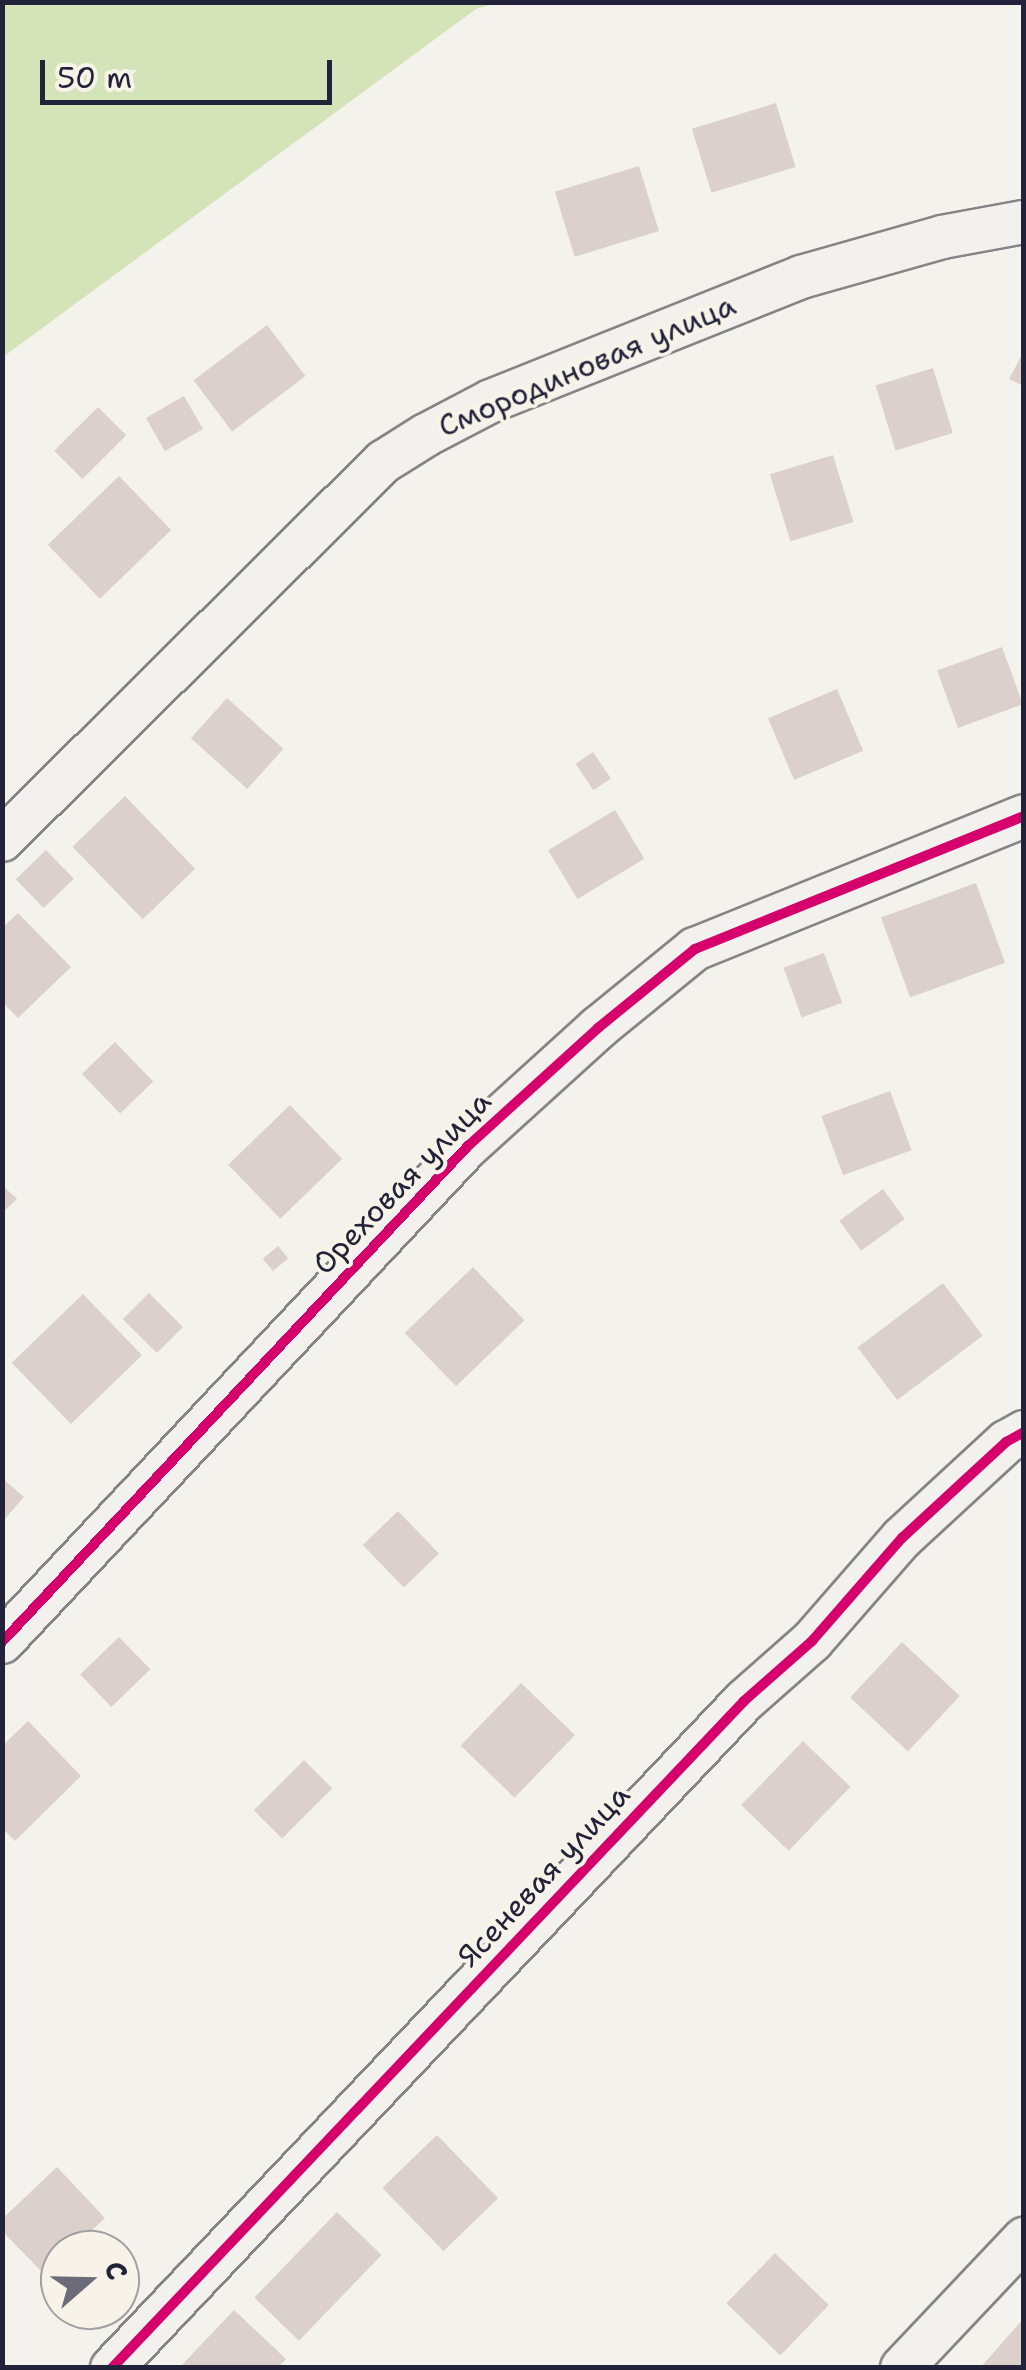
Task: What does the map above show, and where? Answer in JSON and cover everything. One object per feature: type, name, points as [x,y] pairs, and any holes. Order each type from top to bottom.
[{"type":"street","name":"Смородиновая улица","points":[[2,840],[383,462],[426,435],[491,401],[802,277],[942,237],[1024,222]]},
{"type":"street","name":"Ореховая улица","points":[[2,1642],[468,1146],[598,1028],[695,950],[1024,816]]},
{"type":"street","name":"Ясеневая улица","points":[[112,2368],[731,1715],[812,1642],[902,1538],[1006,1442],[1024,1432]]},
{"type":"street","points":[[902,2368],[1024,2239]]},
{"type":"green space","points":[[3,2],[495,3],[476,9],[3,357]]},
{"type":"building","points":[[776,103],[796,167],[711,193],[692,129]]},
{"type":"building","points":[[639,166],[659,231],[575,257],[555,192]]},
{"type":"building","points":[[267,325],[306,376],[232,431],[194,380]]},
{"type":"building","points":[[1024,351],[1024,386],[1009,379]]},
{"type":"building","points":[[933,368],[953,433],[896,451],[876,386]]},
{"type":"building","points":[[184,396],[203,429],[165,451],[146,418]]},
{"type":"building","points":[[98,407],[126,435],[82,479],[54,451]]},
{"type":"building","points":[[833,455],[853,522],[790,541],[770,474]]},
{"type":"building","points":[[119,476],[171,530],[100,599],[48,545]]},
{"type":"building","points":[[1002,647],[1023,704],[958,728],[937,671]]},
{"type":"building","points":[[837,689],[863,751],[794,780],[768,718]]},
{"type":"building","points":[[227,698],[283,749],[247,789],[191,738]]},
{"type":"building","points":[[593,752],[611,779],[593,790],[576,764]]},
{"type":"building","points":[[125,796],[195,869],[143,919],[72,847]]},
{"type":"building","points":[[615,810],[644,859],[577,899],[548,850]]},
{"type":"building","points":[[46,850],[74,879],[44,908],[16,879]]},
{"type":"building","points":[[976,883],[1005,963],[910,997],[881,918]]},
{"type":"building","points":[[18,913],[71,967],[18,1018],[2,1002],[2,928]]},
{"type":"building","points":[[824,953],[842,1003],[802,1018],[784,968]]},
{"type":"building","points":[[115,1042],[153,1082],[120,1114],[82,1074]]},
{"type":"building","points":[[890,1091],[912,1150],[843,1175],[821,1116]]},
{"type":"building","points":[[290,1105],[342,1159],[280,1219],[228,1165]]},
{"type":"building","points":[[2,1185],[17,1199],[2,1213]]},
{"type":"building","points":[[883,1189],[905,1219],[861,1251],[839,1221]]},
{"type":"building","points":[[278,1246],[288,1258],[273,1271],[263,1259]]},
{"type":"building","points":[[473,1267],[524,1320],[456,1386],[405,1333]]},
{"type":"building","points":[[943,1283],[983,1336],[897,1400],[858,1347]]},
{"type":"building","points":[[149,1293],[183,1327],[157,1353],[123,1319]]},
{"type":"building","points":[[83,1294],[142,1355],[71,1424],[12,1363]]},
{"type":"building","points":[[2,1478],[24,1497],[2,1522]]},
{"type":"building","points":[[398,1511],[439,1553],[404,1587],[363,1545]]},
{"type":"building","points":[[119,1637],[150,1669],[111,1707],[80,1675]]},
{"type":"building","points":[[902,1642],[960,1696],[908,1751],[850,1698]]},
{"type":"building","points":[[521,1683],[575,1735],[515,1798],[461,1746]]},
{"type":"building","points":[[28,1721],[81,1776],[15,1841],[2,1828],[2,1746]]},
{"type":"building","points":[[803,1741],[850,1787],[789,1851],[741,1805]]},
{"type":"building","points":[[304,1760],[332,1788],[282,1838],[254,1810]]},
{"type":"building","points":[[437,2135],[498,2198],[443,2251],[382,2188]]},
{"type":"building","points":[[57,2167],[105,2218],[92,2230],[40,2230],[40,2270],[2,2231],[2,2219]]},
{"type":"building","points":[[337,2212],[382,2255],[299,2341],[254,2298]]},
{"type":"building","points":[[775,2253],[829,2305],[780,2355],[726,2303]]},
{"type":"building","points":[[234,2310],[286,2359],[278,2368],[179,2368]]},
{"type":"building","points":[[1024,2318],[1024,2368],[980,2368]]},
{"type":"cycle path","points":[[2,1642],[468,1146],[598,1028],[695,949],[1024,816]]},
{"type":"cycle path","points":[[112,2368],[744,1701],[812,1641],[902,1538],[1006,1442],[1024,1432]]}]
